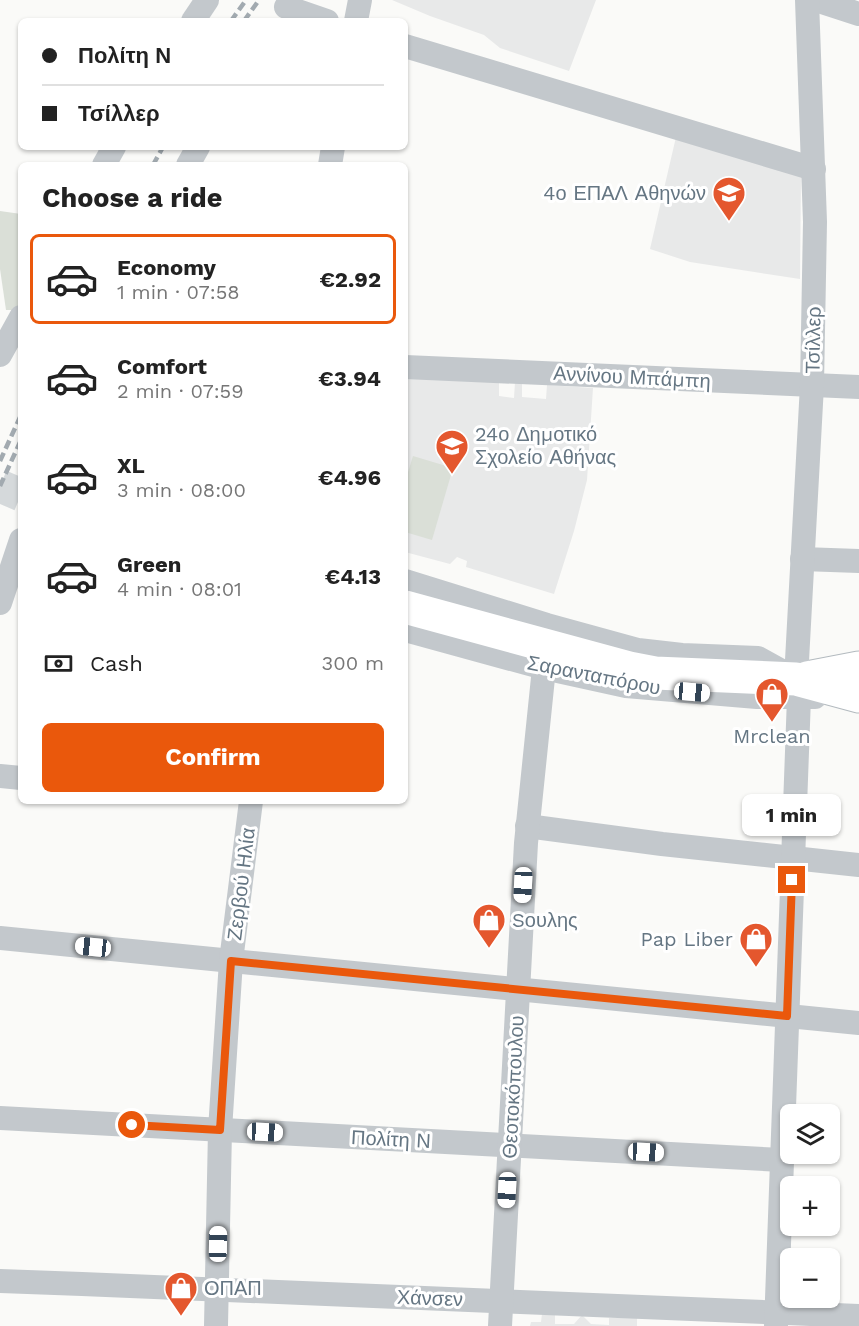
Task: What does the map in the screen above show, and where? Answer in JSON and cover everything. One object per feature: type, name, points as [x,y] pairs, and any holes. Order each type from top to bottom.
[{"type":"street","points":[[195,18],[207,0]]},
{"type":"street","points":[[357,18],[360,0]]},
{"type":"street","name":"Τσίλλερ","points":[[784,1104],[802,559],[812,385],[815,222],[807,0]]},
{"type":"street","points":[[816,0],[859,14]]},
{"type":"street","points":[[285,9],[316,18]]},
{"type":"street","points":[[408,47],[814,169]]},
{"type":"street","points":[[0,355],[18,322]]},
{"type":"street","name":"Αννίνου Μπάμπη","points":[[408,367],[859,387]]},
{"type":"street","points":[[0,603],[18,549]]},
{"type":"street","points":[[802,559],[859,561]]},
{"type":"street","name":"Σαρανταπόρου","points":[[408,582],[547,625],[638,650],[682,655],[758,658],[797,688]]},
{"type":"street","name":"Σαρανταπόρου","points":[[408,608],[629,669],[859,696]]},
{"type":"street","name":"Σαρανταπόρου","points":[[408,631],[544,668],[626,686],[757,698],[859,668]]},
{"type":"street","name":"Θεοτοκόπουλου","points":[[500,1326],[527,826],[544,668]]},
{"type":"street","points":[[0,776],[18,778]]},
{"type":"street","name":"Ζερβού Ηλία","points":[[216,1326],[220,1130],[231,961],[251,804]]},
{"type":"street","points":[[527,826],[662,844],[859,865]]},
{"type":"street","points":[[0,938],[859,1023]]},
{"type":"street","name":"Πολίτη Ν","points":[[0,1118],[780,1160]]},
{"type":"street","name":"Τσίλλερ","points":[[776,1319],[782,1164]]},
{"type":"street","name":"Χάνσεν","points":[[0,1281],[501,1301],[776,1319],[848,1319]]},
{"type":"shaded area","points":[[392,0],[596,0],[569,71],[500,48],[484,35]]},
{"type":"shaded area","name":"4ο ΕΠΑΛ Αθηνών","points":[[676,137],[801,173],[800,279],[690,262],[650,249]]},
{"type":"shaded area","points":[[0,211],[18,214],[18,306],[16,310],[6,310],[0,269]]},
{"type":"shaded area","name":"24ο Δημοτικό Σχολείο Αθήνας","points":[[408,378],[499,382],[499,396],[514,398],[515,382],[522,383],[522,397],[546,399],[547,385],[593,388],[587,480],[554,594],[466,567],[467,561],[457,557],[450,564],[408,553]]},
{"type":"shaded area","points":[[413,456],[453,468],[432,540],[408,533],[408,472]]},
{"type":"shaded area","points":[[542,1314],[555,1315],[555,1324],[574,1324],[582,1315],[591,1324],[609,1325],[609,1318],[637,1318],[637,1326],[530,1326],[531,1322],[541,1322]]},
{"type":"tunnel","points":[[0,486],[18,494]]},
{"type":"railway","points":[[233,18],[246,0]]},
{"type":"railway","points":[[246,18],[259,0]]},
{"type":"railway","points":[[155,162],[161,150]]},
{"type":"railway","points":[[0,461],[18,422]]},
{"type":"railway","points":[[0,486],[18,447]]},
{"type":"place","name":"4ο ΕΠΑΛ Αθηνών","points":[[729,222]]},
{"type":"place","name":"24ο Δημοτικό Σχολείο Αθήνας","points":[[452,475]]},
{"type":"place","name":"Mrclean","points":[[772,723]]},
{"type":"place","name":"Sουλης","points":[[489,949]]},
{"type":"place","name":"Pap Liber","points":[[756,968]]},
{"type":"place","name":"ΟΠΑΠ","points":[[181,1317]]},
{"type":"route","points":[[132,1125],[220,1130],[231,961],[787,1016],[792,880]]}]
